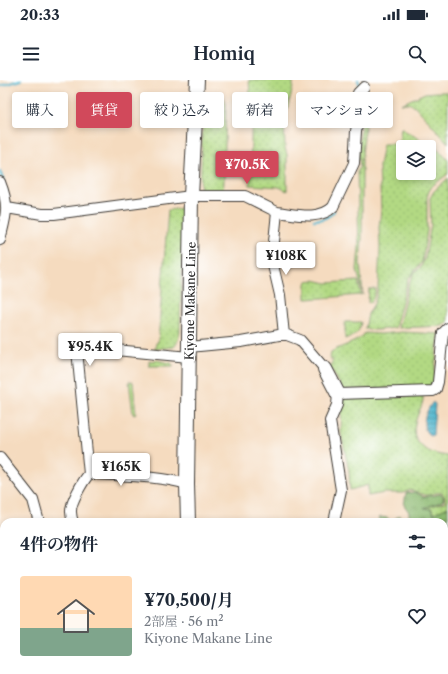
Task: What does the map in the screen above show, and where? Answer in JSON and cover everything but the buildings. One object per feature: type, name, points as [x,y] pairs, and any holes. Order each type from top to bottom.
[{"type":"main road","name":"Kiyone Makane Line","points":[[188,518],[187,484],[191,196],[197,80]]},
{"type":"main road","points":[[325,369],[338,394]]},
{"type":"street","points":[[7,208],[42,214],[54,214],[191,196],[245,196],[277,214],[321,215],[328,212],[333,207],[354,163],[356,131],[360,109],[358,93],[362,89]]},
{"type":"street","points":[[0,182],[5,193],[7,208],[0,240]]},
{"type":"street","points":[[277,214],[272,261],[280,295],[284,334]]},
{"type":"street","points":[[335,518],[341,490],[330,421],[337,405],[338,394],[433,391],[436,389],[438,382],[443,333],[448,328]]},
{"type":"street","points":[[89,474],[77,350],[84,348],[189,352],[284,334],[300,340],[325,369]]},
{"type":"street","points":[[0,458],[33,500],[38,518]]},
{"type":"street","points":[[72,518],[71,512],[73,502],[84,479],[89,474],[176,481],[187,484]]},
{"type":"green space","points":[[249,80],[293,80],[293,87],[288,106],[288,92],[250,92]]},
{"type":"green space","points":[[447,92],[448,94],[448,143],[415,106],[408,103],[401,104],[425,93]]},
{"type":"green space","points":[[224,98],[226,104],[223,192],[200,193],[203,128],[224,128]]},
{"type":"green space","points":[[251,128],[284,128],[285,148],[287,155],[287,191],[279,187],[250,185]]},
{"type":"green space","points":[[361,128],[365,128],[362,157],[358,161]]},
{"type":"green space","points":[[401,128],[422,140],[400,140]]},
{"type":"green space","points":[[383,144],[396,144],[396,180],[436,180],[436,148],[448,160],[448,174],[433,185],[429,191],[427,197],[427,231],[422,262],[408,279],[395,328],[377,330],[365,329],[368,314],[375,302],[378,288],[380,247],[379,227],[381,210],[379,166]]},
{"type":"green space","points":[[362,158],[362,239],[360,263],[363,295],[357,270],[359,247],[357,171],[360,167],[359,162]]},
{"type":"green space","points":[[448,178],[448,323],[442,326],[398,328],[409,283],[414,273],[421,267],[425,258],[431,225],[430,198],[434,191]]},
{"type":"green space","points":[[183,208],[180,331],[174,347],[155,349],[156,343],[158,342],[168,210]]},
{"type":"green space","points":[[314,280],[327,283],[358,281],[361,295],[306,299],[307,281]]},
{"type":"green space","points":[[369,289],[376,289],[370,303],[368,302]]},
{"type":"green space","points":[[345,322],[361,322],[356,333],[345,339]]},
{"type":"green space","points":[[402,332],[439,334],[433,386],[343,390],[330,367],[333,360],[330,359],[331,352],[357,340],[365,333],[380,334]]},
{"type":"green space","points":[[156,360],[171,363],[174,366],[149,366],[149,361]]},
{"type":"green space","points":[[129,381],[133,382],[136,414],[134,415],[133,414]]},
{"type":"green space","points":[[423,396],[423,402],[414,428],[415,435],[417,441],[427,450],[433,453],[448,456],[448,506],[445,509],[433,513],[432,509],[425,508],[445,502],[445,497],[442,493],[425,495],[410,490],[403,493],[384,493],[368,496],[368,485],[350,490],[349,471],[341,433],[342,398]]},
{"type":"green space","points":[[415,492],[424,497],[441,494],[444,497],[443,501],[424,508],[431,509],[433,514],[448,507],[448,518],[409,518],[409,512],[404,505],[406,493]]},
{"type":"water","points":[[433,402],[435,404],[433,435],[431,436],[425,429],[424,419]]},
{"type":"waterway","points":[[0,86],[21,80]]},
{"type":"waterway","points":[[358,80],[360,87]]},
{"type":"waterway","points":[[0,171],[3,180]]},
{"type":"waterway","points":[[314,220],[325,218],[334,211]]}]
